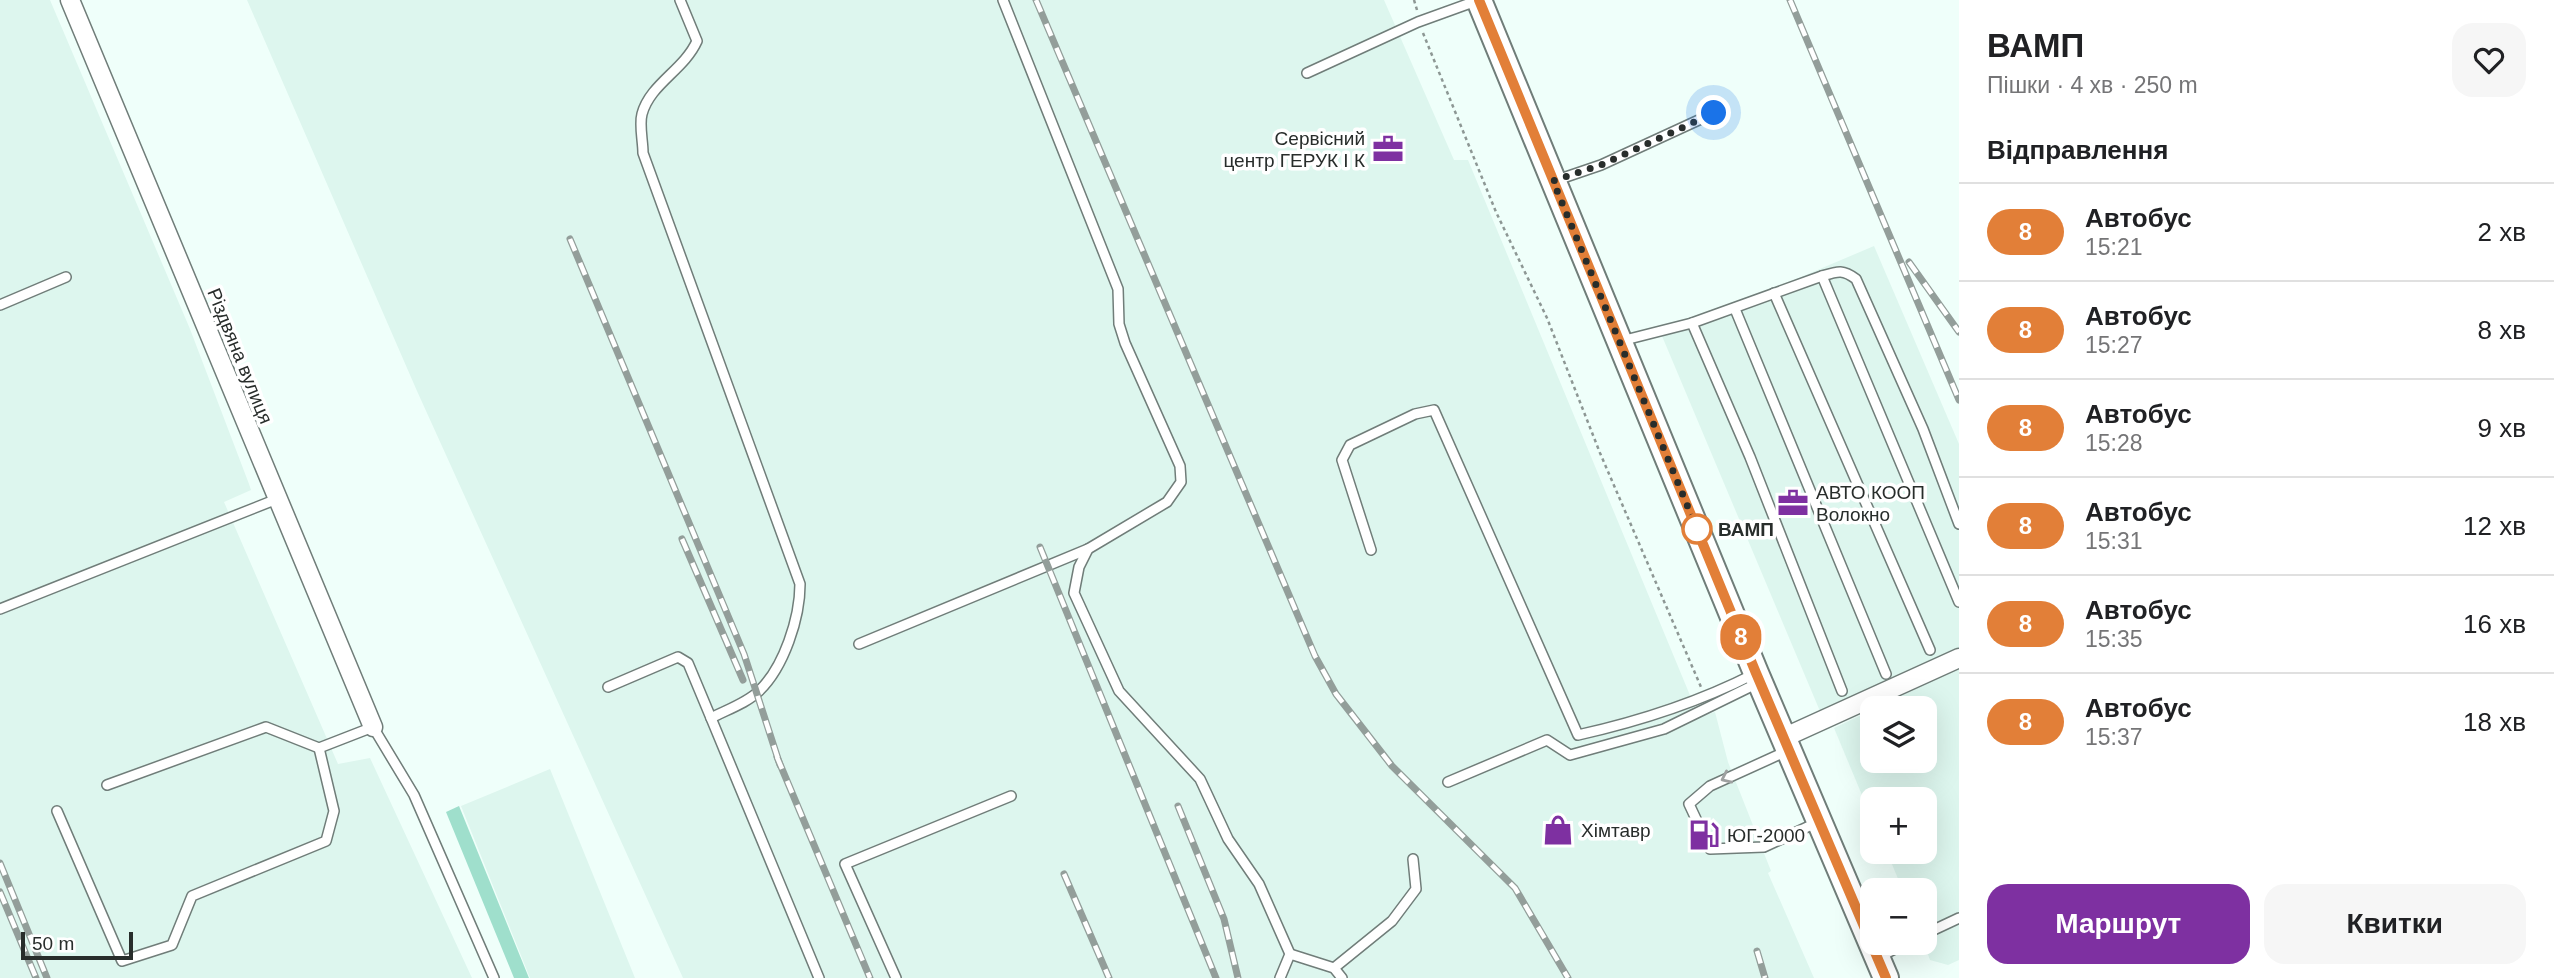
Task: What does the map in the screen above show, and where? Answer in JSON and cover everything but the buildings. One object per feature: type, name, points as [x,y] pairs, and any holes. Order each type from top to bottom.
[{"type":"main road","points":[[1478,0],[1881,968]]},
{"type":"street","name":"Різдвяна вулиця","points":[[70,0],[373,727]]},
{"type":"street","points":[[1786,744],[1959,658]]},
{"type":"lane","points":[[680,0],[697,41],[690,57],[652,94],[641,116],[643,153],[800,584],[800,603],[776,668],[758,692],[711,718]]},
{"type":"lane","points":[[859,644],[1088,549],[1167,502],[1181,482],[1180,466],[1125,343],[1119,324],[1118,289],[1003,0]]},
{"type":"lane","points":[[1307,73],[1419,22],[1478,0]]},
{"type":"lane","points":[[1553,181],[1601,165],[1714,113]]},
{"type":"lane","points":[[1619,341],[1692,323],[1841,270],[1857,279],[1923,429],[1959,524]]},
{"type":"lane","points":[[1822,276],[1959,602]]},
{"type":"lane","points":[[0,305],[66,277]]},
{"type":"lane","points":[[1774,293],[1930,650]]},
{"type":"lane","points":[[1735,309],[1886,674]]},
{"type":"lane","points":[[1692,323],[1750,457],[1842,691]]},
{"type":"lane","points":[[1371,550],[1342,460],[1350,445],[1415,414],[1434,410],[1578,736],[1634,723],[1758,677]]},
{"type":"lane","points":[[0,609],[277,499]]},
{"type":"lane","points":[[1088,549],[1079,567],[1074,593],[1119,691],[1200,779],[1228,839],[1259,884],[1290,954],[1280,978]]},
{"type":"lane","points":[[608,687],[678,657],[688,663],[819,978]]},
{"type":"lane","points":[[1448,782],[1547,740],[1570,755],[1664,729],[1758,677]]},
{"type":"lane","points":[[107,785],[266,727],[319,748],[373,727],[414,795],[494,978]]},
{"type":"lane","points":[[1786,744],[1710,786],[1689,804],[1710,849],[1764,848],[1819,822]]},
{"type":"lane","points":[[57,811],[122,961],[172,945],[192,897],[326,841],[334,811],[319,748]]},
{"type":"lane","points":[[896,978],[845,864],[1011,796]]},
{"type":"lane","points":[[1334,968],[1392,921],[1416,889],[1413,859]]},
{"type":"lane","points":[[1937,928],[1959,918]]},
{"type":"lane","points":[[1290,954],[1334,968],[1342,978]]},
{"type":"lane","points":[[1881,968],[1895,955]]},
{"type":"path","points":[[1414,0],[1419,22],[1496,212],[1547,318],[1600,453],[1706,698]]},
{"type":"shaded area","points":[[0,0],[50,0],[190,329],[249,484],[251,490],[224,502],[338,764],[370,758],[472,978],[0,978]]},
{"type":"shaded area","points":[[247,0],[1384,0],[1454,160],[1468,160],[1699,717],[1715,712],[1728,762],[1771,871],[1768,873],[1814,978],[683,978],[417,391]]},
{"type":"shaded area","points":[[1874,246],[1959,444],[1959,656],[1868,696],[1860,696],[1860,699],[1822,716],[1662,336]]},
{"type":"shaded area","points":[[1959,668],[1959,960],[1948,965],[1930,960],[1928,955],[1937,955],[1937,878],[1898,878],[1892,864],[1937,864],[1937,787],[1860,787],[1860,790],[1834,728],[1860,716],[1860,773],[1937,773],[1937,696],[1901,696]]},
{"type":"shaded area","points":[[550,769],[635,978],[530,978],[461,806]]},
{"type":"green space","points":[[459,806],[529,978],[514,978],[446,812]]},
{"type":"railway","points":[[1036,0],[1315,656],[1336,694],[1392,766],[1515,888],[1568,978]]},
{"type":"railway","points":[[1790,0],[1959,400]]},
{"type":"railway","points":[[570,239],[744,654],[780,765]]},
{"type":"railway","points":[[1909,262],[1959,332]]},
{"type":"railway","points":[[682,539],[743,680]]},
{"type":"railway","points":[[1040,547],[1216,978]]},
{"type":"railway","points":[[777,757],[870,978]]},
{"type":"railway","points":[[1178,806],[1224,919],[1238,978]]},
{"type":"railway","points":[[0,863],[47,978]]},
{"type":"railway","points":[[1064,874],[1109,978]]},
{"type":"railway","points":[[0,892],[36,978]]},
{"type":"railway","points":[[1757,951],[1765,978]]},
{"type":"bus line","name":"8","points":[[1479,0],[1788,750],[1886,978]]},
{"type":"place","name":"Сервісний центр ГЕРУК І К","points":[[1388,149]]},
{"type":"place","name":"АВТО КООП Волокно","points":[[1793,503]]},
{"type":"place","name":"ВАМП","points":[[1697,529]]},
{"type":"place","name":"Хімтавр","points":[[1558,830]]},
{"type":"place","name":"ЮГ-2000","points":[[1704,835]]},
{"type":"route","points":[[1697,529],[1553,181],[1601,165],[1714,113]]}]
